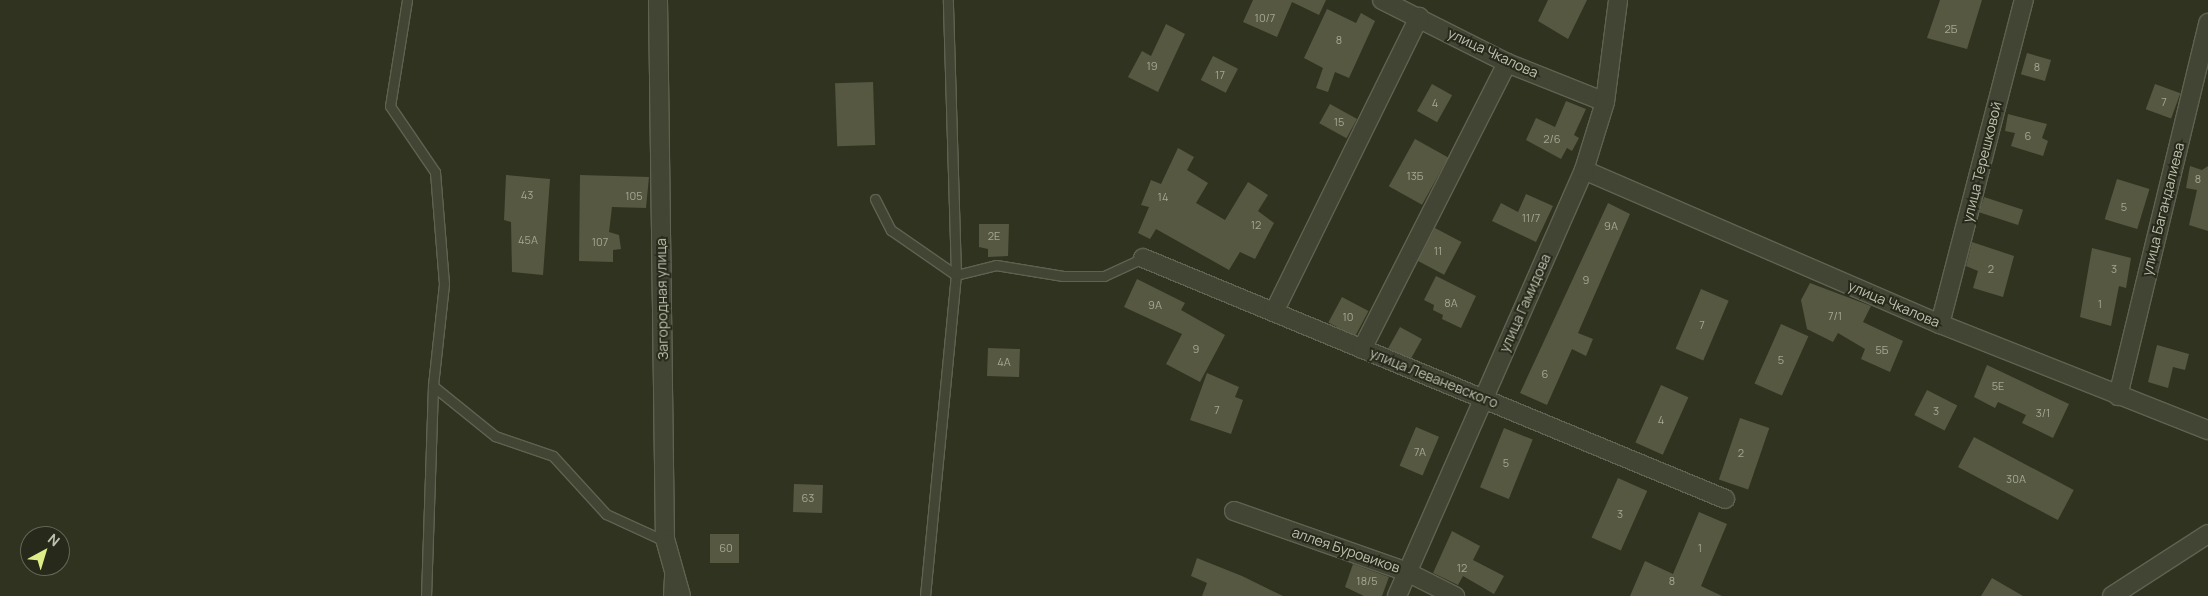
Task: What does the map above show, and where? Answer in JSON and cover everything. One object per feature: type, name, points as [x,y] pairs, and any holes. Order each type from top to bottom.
[{"type":"street","name":"Загородная улица","points":[[658,0],[665,539],[681,596]]},
{"type":"street","name":"улица Чкалова","points":[[1382,0],[1507,63],[1605,102]]},
{"type":"street","name":"улица Гамидова","points":[[1396,596],[1584,170],[1605,102],[1618,0]]},
{"type":"street","name":"улица Терешковой","points":[[1940,324],[2024,0]]},
{"type":"street","points":[[1274,312],[1419,18]]},
{"type":"street","name":"улица Багандалиева","points":[[2118,396],[2208,23]]},
{"type":"street","points":[[1362,349],[1507,63]]},
{"type":"street","name":"улица Чкалова","points":[[1584,170],[1940,324],[2208,430]]},
{"type":"street","name":"улица Леваневского","points":[[1143,258],[1725,499]]},
{"type":"street","name":"аллея Буровиков","points":[[1234,511],[1407,572],[1455,596]]},
{"type":"street","points":[[2112,596],[2208,534]]},
{"type":"lane","points":[[407,0],[390,106],[434,172],[444,284],[432,386],[426,596]]},
{"type":"lane","points":[[925,596],[956,275],[948,0]]},
{"type":"lane","points":[[875,199],[890,230],[956,275],[996,265],[1063,276],[1104,276],[1143,258]]},
{"type":"lane","points":[[432,386],[495,436],[553,456],[606,514],[665,539],[668,596]]},
{"type":"building","points":[[1253,0],[1326,0],[1319,15],[1292,2],[1277,37],[1243,22]]},
{"type":"building","points":[[1548,0],[1587,0],[1568,39],[1538,21]]},
{"type":"building","points":[[1940,0],[1982,0],[1967,49],[1927,38]]},
{"type":"building","points":[[1327,9],[1356,23],[1361,13],[1375,21],[1349,78],[1335,72],[1328,92],[1316,88],[1323,68],[1304,58]]},
{"type":"building","points":[[1166,24],[1185,34],[1158,92],[1128,77],[1142,51],[1151,56]]},
{"type":"building","points":[[2027,53],[2051,60],[2045,81],[2021,74]]},
{"type":"building","points":[[1213,56],[1238,69],[1226,93],[1201,80]]},
{"type":"building","points":[[873,82],[875,145],[837,146],[835,83]]},
{"type":"building","points":[[1432,84],[1452,95],[1437,122],[1417,111]]},
{"type":"building","points":[[2155,84],[2180,93],[2171,119],[2146,109]]},
{"type":"building","points":[[1566,101],[1586,109],[1574,135],[1579,138],[1572,151],[1567,148],[1561,159],[1526,140],[1536,118],[1555,127]]},
{"type":"building","points":[[1330,104],[1357,119],[1346,138],[1319,123]]},
{"type":"building","points":[[2008,114],[2047,124],[2042,138],[2048,141],[2043,156],[2011,146],[2015,133],[2005,131]]},
{"type":"building","points":[[1415,139],[1448,157],[1422,205],[1389,186]]},
{"type":"building","points":[[1178,148],[1194,157],[1187,170],[1208,183],[1196,203],[1225,220],[1248,182],[1268,195],[1258,211],[1274,223],[1255,259],[1240,252],[1229,270],[1156,229],[1150,239],[1138,233],[1149,207],[1141,205],[1151,180],[1161,184]]},
{"type":"building","points":[[2190,166],[2202,170],[2208,166],[2208,231],[2189,225],[2197,190],[2186,188]]},
{"type":"building","points":[[506,175],[550,179],[543,275],[512,272],[511,222],[504,220]]},
{"type":"building","points":[[580,175],[649,177],[646,208],[612,207],[609,232],[619,235],[621,249],[613,250],[613,262],[579,261]]},
{"type":"building","points":[[2117,179],[2150,189],[2137,229],[2105,219]]},
{"type":"building","points":[[1526,194],[1553,206],[1536,242],[1492,221],[1501,203],[1518,212]]},
{"type":"building","points":[[1984,197],[2023,210],[2018,225],[1979,212]]},
{"type":"building","points":[[1608,203],[1630,214],[1578,333],[1593,339],[1586,356],[1572,349],[1547,405],[1520,393]]},
{"type":"building","points":[[979,224],[1009,224],[1008,256],[988,257],[988,249],[979,247]]},
{"type":"building","points":[[1435,228],[1461,242],[1444,275],[1418,261]]},
{"type":"building","points":[[1972,242],[2014,256],[2003,297],[1973,288],[1978,271],[1966,266]]},
{"type":"building","points":[[2092,248],[2131,258],[2126,288],[2119,286],[2111,326],[2080,317]]},
{"type":"building","points":[[1436,276],[1476,296],[1461,328],[1442,319],[1443,315],[1433,310],[1434,305],[1424,300]]},
{"type":"building","points":[[1137,279],[1185,303],[1181,310],[1225,335],[1200,382],[1166,364],[1182,334],[1124,307]]},
{"type":"building","points":[[1810,283],[1871,306],[1863,322],[1903,341],[1890,372],[1861,359],[1865,349],[1838,333],[1833,342],[1807,329],[1801,300]]},
{"type":"building","points":[[1701,289],[1729,301],[1703,361],[1676,349]]},
{"type":"building","points":[[1342,297],[1368,311],[1355,337],[1328,323]]},
{"type":"building","points":[[1781,324],[1808,336],[1782,396],[1755,383]]},
{"type":"building","points":[[1400,327],[1422,339],[1410,360],[1388,348]]},
{"type":"building","points":[[2157,345],[2189,354],[2185,370],[2173,367],[2168,388],[2148,382]]},
{"type":"building","points":[[988,348],[1020,349],[1019,377],[987,376]]},
{"type":"building","points":[[1987,365],[2069,404],[2053,438],[2022,423],[2026,415],[1998,402],[1995,408],[1974,397]]},
{"type":"building","points":[[1207,373],[1239,387],[1235,397],[1243,400],[1231,434],[1190,420]]},
{"type":"building","points":[[1661,385],[1688,397],[1663,455],[1635,443]]},
{"type":"building","points":[[1927,390],[1957,405],[1945,430],[1914,415]]},
{"type":"building","points":[[1740,418],[1769,428],[1748,490],[1719,479]]},
{"type":"building","points":[[1416,427],[1439,437],[1423,475],[1400,466]]},
{"type":"building","points":[[1504,428],[1533,440],[1509,499],[1480,487]]},
{"type":"building","points":[[1974,437],[2074,490],[2058,520],[1958,467]]},
{"type":"building","points":[[1618,478],[1647,491],[1621,550],[1592,537]]},
{"type":"building","points":[[794,484],[823,485],[822,513],[793,512]]},
{"type":"building","points":[[1699,512],[1727,524],[1701,586],[1722,596],[1630,596],[1645,561],[1673,574]]},
{"type":"building","points":[[1452,531],[1480,546],[1473,560],[1504,576],[1494,594],[1463,576],[1458,585],[1433,573]]},
{"type":"building","points":[[710,534],[739,534],[739,563],[710,563]]},
{"type":"building","points":[[1197,558],[1242,576],[1283,596],[1202,596],[1207,583],[1191,576]]},
{"type":"building","points":[[1353,564],[1389,577],[1382,596],[1364,596],[1345,587]]},
{"type":"building","points":[[1992,578],[2023,596],[1981,596]]}]
